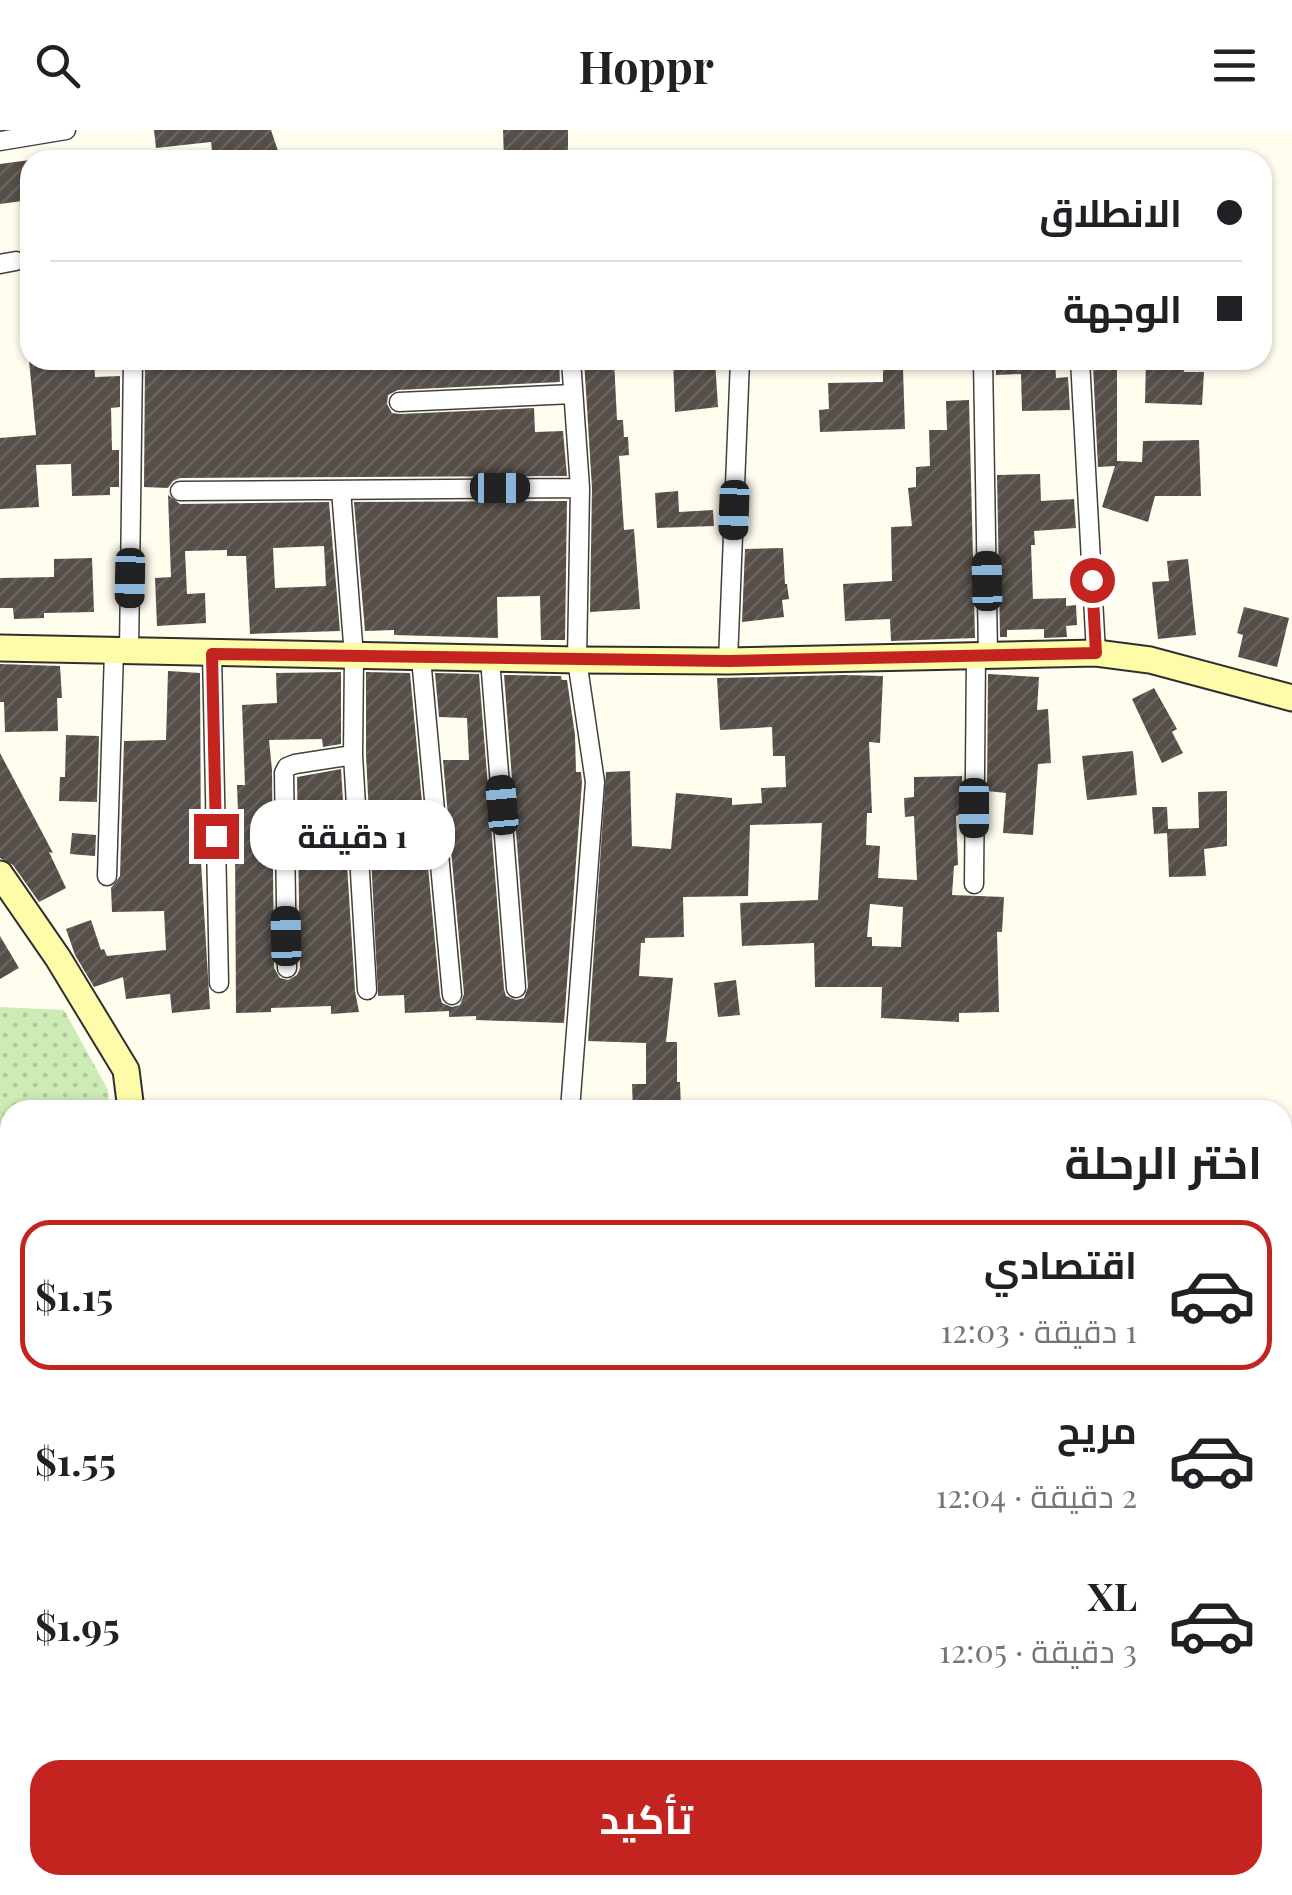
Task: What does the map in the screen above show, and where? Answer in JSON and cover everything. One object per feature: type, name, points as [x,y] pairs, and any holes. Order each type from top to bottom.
[{"type":"street","points":[[0,141],[66,130]]},
{"type":"street","points":[[107,876],[133,370]]},
{"type":"street","points":[[571,1100],[595,782],[577,660],[580,488],[572,370]]},
{"type":"street","points":[[728,661],[740,370]]},
{"type":"street","points":[[974,884],[982,655],[983,370]]},
{"type":"street","points":[[1081,370],[1096,653]]},
{"type":"street","points":[[399,402],[573,394]]},
{"type":"street","points":[[180,491],[580,488]]},
{"type":"street","points":[[340,490],[354,656],[353,755],[366,990]]},
{"type":"street","points":[[0,648],[728,661],[1096,653],[1150,660],[1292,698]]},
{"type":"street","points":[[212,654],[219,983]]},
{"type":"street","points":[[420,658],[452,995]]},
{"type":"street","points":[[490,659],[516,988]]},
{"type":"street","points":[[287,968],[284,773],[295,764],[353,755]]},
{"type":"street","points":[[0,874],[58,958],[126,1070],[130,1100]]},
{"type":"green space","points":[[0,1007],[64,1010],[108,1090],[109,1100],[0,1100]]},
{"type":"building","points":[[154,130],[271,130],[278,150],[212,150],[211,142],[156,148]]},
{"type":"building","points":[[503,130],[568,130],[568,150],[504,150]]},
{"type":"building","points":[[20,161],[20,201],[0,204],[0,164]]},
{"type":"building","points":[[30,370],[95,370],[95,377],[120,376],[120,407],[111,408],[112,450],[119,450],[119,487],[110,487],[110,495],[72,496],[71,464],[36,465],[39,507],[0,509],[0,438],[36,435]]},
{"type":"building","points":[[145,370],[559,370],[560,382],[398,390],[388,395],[387,404],[392,413],[400,414],[534,408],[535,432],[563,431],[567,476],[180,478],[168,488],[144,487]]},
{"type":"building","points":[[585,370],[614,370],[617,420],[623,420],[624,437],[628,437],[629,455],[619,456],[624,530],[634,529],[640,609],[590,612],[592,488]]},
{"type":"building","points":[[673,370],[716,370],[718,407],[675,412]]},
{"type":"building","points":[[883,370],[903,370],[905,429],[820,432],[819,410],[829,409],[828,383],[883,382]]},
{"type":"building","points":[[996,370],[1056,370],[1056,378],[1068,377],[1070,410],[1022,411],[1021,374],[996,375]]},
{"type":"building","points":[[1093,370],[1117,370],[1117,461],[1142,462],[1143,441],[1199,440],[1201,496],[1155,496],[1148,522],[1102,507],[1115,466],[1098,467]]},
{"type":"building","points":[[1146,370],[1204,372],[1202,405],[1145,403]]},
{"type":"building","points":[[969,400],[975,638],[891,641],[890,619],[845,621],[843,584],[892,581],[891,527],[912,526],[908,488],[916,487],[916,467],[930,466],[929,430],[947,430],[946,401]]},
{"type":"building","points":[[1040,474],[1041,501],[1074,499],[1076,528],[1034,531],[1033,599],[1066,598],[1066,606],[1076,605],[1077,625],[1066,626],[1067,637],[1044,638],[1044,629],[1007,630],[1007,637],[1000,637],[997,475]]},
{"type":"building","points":[[678,491],[679,512],[713,510],[714,526],[657,528],[655,493]]},
{"type":"building","points":[[168,495],[180,504],[329,502],[340,631],[250,634],[246,556],[227,556],[227,550],[185,551],[187,594],[205,593],[206,623],[157,626],[155,578],[171,577]],"holes":[[[324,546],[326,586],[275,588],[273,548]]]},
{"type":"building","points":[[567,501],[565,640],[541,640],[540,596],[497,597],[498,638],[365,631],[354,502]]},
{"type":"building","points":[[783,548],[789,599],[782,600],[784,617],[742,622],[745,549]]},
{"type":"building","points":[[92,558],[94,612],[44,613],[44,618],[14,619],[13,608],[0,608],[0,578],[54,577],[54,559]]},
{"type":"building","points":[[1188,559],[1196,635],[1158,639],[1152,582],[1169,581],[1167,561]]},
{"type":"building","points":[[1244,607],[1289,618],[1277,667],[1238,657],[1243,635],[1237,633]]},
{"type":"building","points":[[0,664],[60,666],[58,731],[5,732]]},
{"type":"building","points":[[168,671],[200,673],[201,862],[210,1009],[172,1013],[170,994],[126,999],[123,977],[94,987],[75,955],[66,929],[91,920],[101,950],[107,956],[166,950],[164,911],[112,912],[111,888],[120,876],[124,741],[166,740]]},
{"type":"building","points":[[341,672],[341,744],[323,747],[322,739],[269,740],[274,968],[280,978],[288,980],[300,968],[297,777],[341,769],[359,1012],[331,1014],[331,1006],[236,1013],[235,846],[244,846],[237,785],[245,785],[242,705],[277,703],[276,673]]},
{"type":"building","points":[[366,672],[410,673],[440,996],[442,1003],[452,1007],[460,1005],[464,994],[443,760],[469,760],[467,718],[439,717],[435,673],[479,674],[504,989],[506,996],[516,1000],[524,998],[528,987],[504,675],[561,676],[567,680],[576,772],[581,772],[582,782],[564,1023],[476,1020],[476,1016],[449,1017],[449,1011],[405,1013],[404,995],[378,996],[366,755]]},
{"type":"building","points":[[988,674],[1039,677],[1037,710],[1048,709],[1051,763],[1038,764],[1033,835],[1003,833],[1006,793],[987,791]]},
{"type":"building","points":[[883,676],[880,743],[869,742],[872,813],[867,813],[866,845],[880,846],[878,878],[917,880],[914,816],[905,817],[904,798],[914,797],[914,777],[962,776],[956,816],[958,865],[954,866],[952,895],[1004,897],[1002,932],[997,932],[999,1012],[959,1013],[959,1022],[881,1018],[882,987],[815,987],[814,943],[742,946],[740,903],[818,900],[822,823],[750,825],[748,896],[683,897],[684,937],[645,938],[645,943],[641,943],[639,976],[673,978],[666,1042],[677,1042],[681,1100],[633,1100],[632,1084],[646,1084],[646,1043],[588,1041],[606,772],[630,771],[632,846],[671,849],[676,793],[732,798],[732,805],[762,803],[761,788],[786,787],[785,756],[773,756],[772,727],[720,730],[717,678]],"holes":[[[870,904],[903,907],[901,947],[872,946],[872,937],[867,937]]]},
{"type":"building","points":[[1154,688],[1177,729],[1172,732],[1183,753],[1162,763],[1132,699]]},
{"type":"building","points":[[66,735],[99,736],[97,802],[59,801],[60,777],[65,777]]},
{"type":"building","points":[[1133,751],[1137,795],[1087,800],[1082,756]]},
{"type":"building","points":[[0,753],[53,853],[49,852],[66,888],[39,902],[13,865],[0,858]]},
{"type":"building","points":[[1227,791],[1227,846],[1204,849],[1206,876],[1169,877],[1167,833],[1154,834],[1152,807],[1167,807],[1168,829],[1199,828],[1198,792]]},
{"type":"building","points":[[72,833],[96,835],[95,856],[70,854]]},
{"type":"building","points":[[0,936],[19,968],[0,979]]},
{"type":"building","points":[[736,980],[740,1015],[718,1017],[714,983]]},
{"type":"route","points":[[216,836],[212,654],[728,661],[1096,653],[1092,580]]}]
